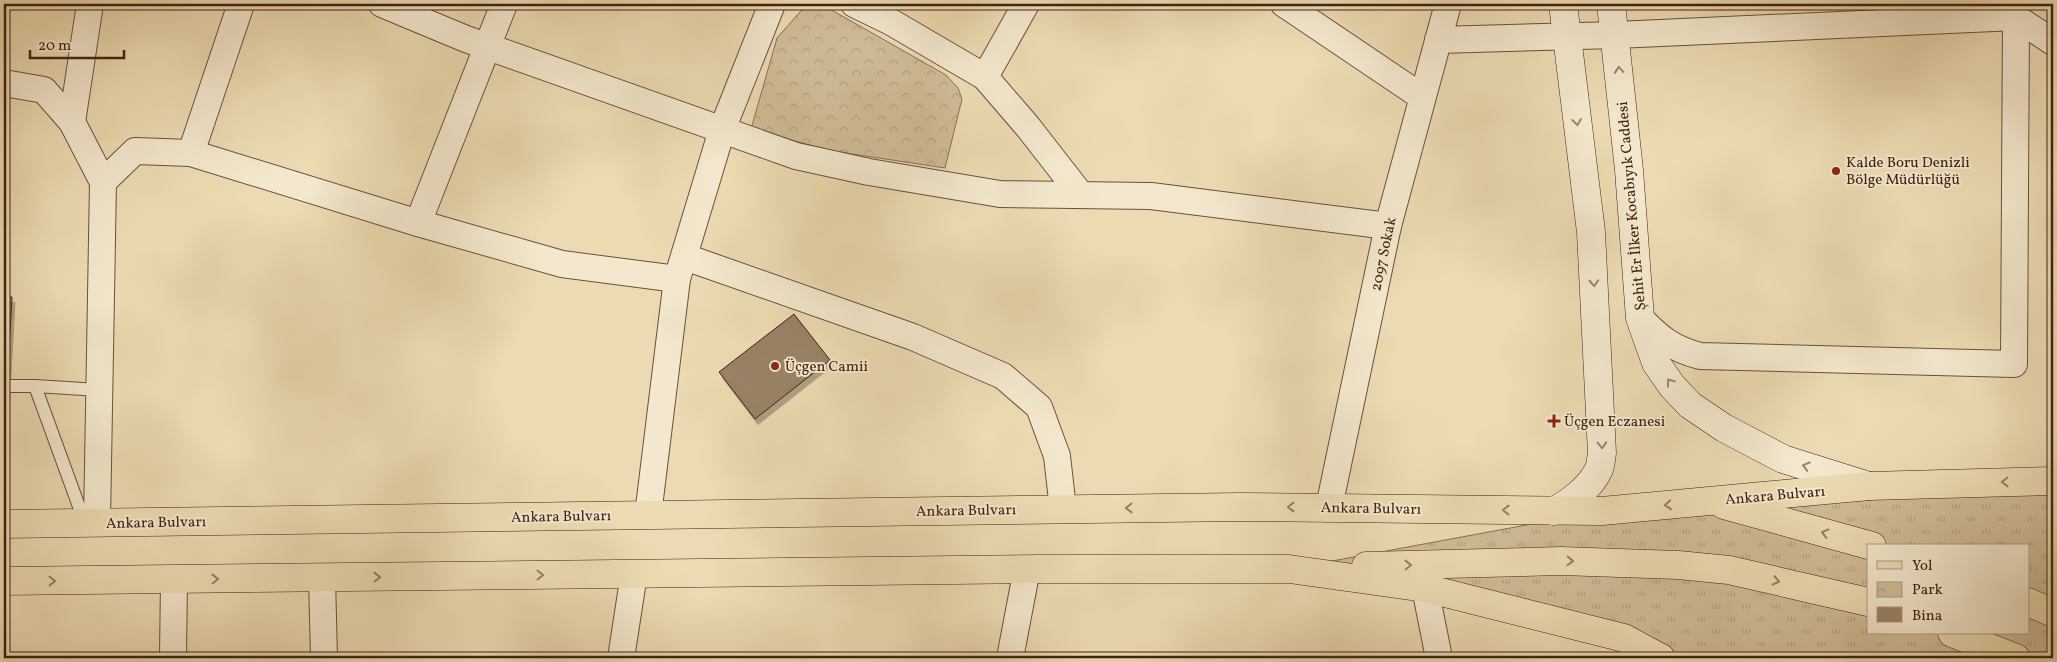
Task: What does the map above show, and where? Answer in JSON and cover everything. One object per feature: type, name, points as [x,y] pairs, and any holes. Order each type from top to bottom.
[{"type":"main road","points":[[1554,511],[1568,503],[1588,484],[1599,469],[1602,453],[1591,232],[1563,4]]},
{"type":"main road","name":"Şehit Er İlker Kocabıyık Caddesi","points":[[1612,4],[1629,170],[1640,318],[1656,363],[1672,386],[1690,405],[1724,428],[1783,459],[1869,486]]},
{"type":"main road","name":"Ankara Bulvarı","points":[[4,524],[1063,509],[1329,507],[1602,511],[1869,486],[2053,481]]},
{"type":"main road","points":[[1709,501],[1867,545]]},
{"type":"main road","points":[[4,581],[1289,569],[1561,561],[1678,565],[1729,570],[1867,602]]},
{"type":"main road","points":[[1289,569],[1425,588],[1624,638],[1661,658]]},
{"type":"main road","points":[[2030,603],[2053,613]]},
{"type":"main road","points":[[1955,634],[2016,658]]},
{"type":"street","points":[[72,122],[90,4]]},
{"type":"street","points":[[191,153],[241,4]]},
{"type":"street","points":[[382,4],[486,46],[796,156],[869,172],[1000,194],[1150,196],[1388,226]]},
{"type":"street","points":[[418,223],[504,4]]},
{"type":"street","points":[[648,515],[681,268],[722,130],[772,4]]},
{"type":"street","points":[[854,4],[891,22],[985,78],[1028,127],[1081,195]]},
{"type":"street","points":[[985,78],[1026,4]]},
{"type":"street","points":[[1284,4],[1422,97]]},
{"type":"street","name":"2097 Sokak","points":[[1329,507],[1388,226],[1448,4]]},
{"type":"street","points":[[1438,40],[1616,35],[2005,11],[2053,42]]},
{"type":"street","points":[[1640,318],[1658,336],[1673,347],[1700,356],[2014,364],[2005,11]]},
{"type":"street","points":[[4,82],[44,90],[72,122],[103,182],[99,390],[91,522]]},
{"type":"street","points":[[103,182],[135,151],[191,153],[418,223],[562,264],[681,268],[913,337],[1003,376],[1039,407],[1057,456],[1063,509]]},
{"type":"street","points":[[1010,658],[1027,570]]},
{"type":"street","points":[[621,658],[634,574]]},
{"type":"street","points":[[322,578],[324,658]]},
{"type":"street","points":[[173,658],[174,579]]},
{"type":"street","points":[[1425,588],[1439,658]]},
{"type":"lane","points":[[7,386],[99,390]]},
{"type":"lane","points":[[35,386],[91,522]]},
{"type":"green space","points":[[807,4],[821,4],[946,75],[958,88],[962,99],[945,168],[832,151],[751,129],[777,38]]},
{"type":"green space","points":[[2053,481],[2053,658],[1661,658],[1289,569],[1602,511]]},
{"type":"building","points":[[4,296],[12,297],[5,423],[4,423]]},
{"type":"building","name":"Üçgen Camii","points":[[794,314],[830,360],[755,419],[719,372]]},
{"type":"place","name":"Kalde Boru Denizli Bölge Müdürlüğü","points":[[1836,171]]},
{"type":"place","name":"Üçgen Camii","points":[[775,366]]},
{"type":"place","name":"Üçgen Eczanesi","points":[[1554,421]]}]
